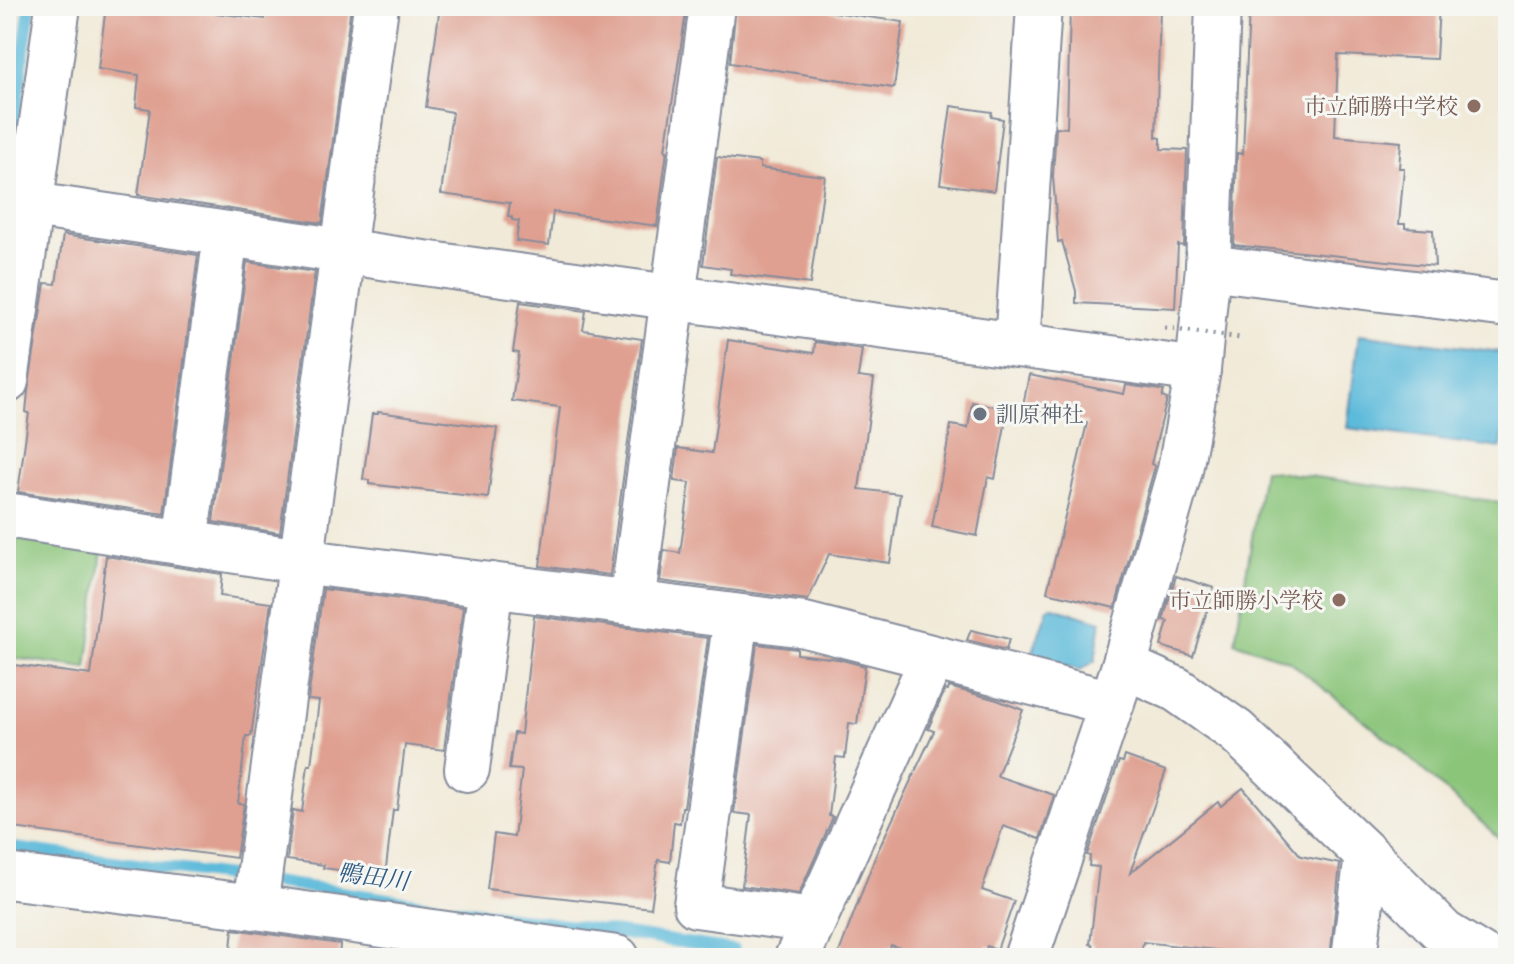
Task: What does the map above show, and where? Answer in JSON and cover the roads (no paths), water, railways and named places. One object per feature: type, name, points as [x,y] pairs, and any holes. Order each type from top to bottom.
[{"type":"street","points":[[6,381],[15,203],[58,6]]},
{"type":"street","points":[[258,888],[376,6]]},
{"type":"street","points":[[632,603],[712,6]]},
{"type":"street","points":[[1017,345],[1039,6]]},
{"type":"street","points":[[1026,958],[1118,684],[1180,470],[1198,370],[1208,267],[1218,6]]},
{"type":"street","points":[[15,203],[1198,370]]},
{"type":"street","points":[[185,543],[226,234]]},
{"type":"street","points":[[1208,267],[1508,305]]},
{"type":"street","points":[[6,515],[300,561],[805,625],[932,659],[1176,689],[1236,731],[1444,933],[1485,958]]},
{"type":"street","points":[[467,769],[491,585]]},
{"type":"street","points":[[736,617],[696,905],[805,940],[932,659]]},
{"type":"street","points":[[1354,958],[1367,855]]},
{"type":"street","points":[[6,876],[258,888],[617,958]]},
{"type":"water","points":[[1359,334],[1508,353],[1508,395],[1501,448],[1347,428]]},
{"type":"water","points":[[1048,608],[1101,621],[1095,661],[1080,670],[1031,657]]},
{"type":"waterway","name":"鴨田川","points":[[6,180],[30,6]]},
{"type":"waterway","name":"鴨田川","points":[[6,847],[267,881],[734,950]]},
{"type":"place","name":"市立師勝中学校","points":[[1474,106]]},
{"type":"place","name":"訓原神社","points":[[980,414]]},
{"type":"place","name":"市立師勝小学校","points":[[1339,600]]}]
